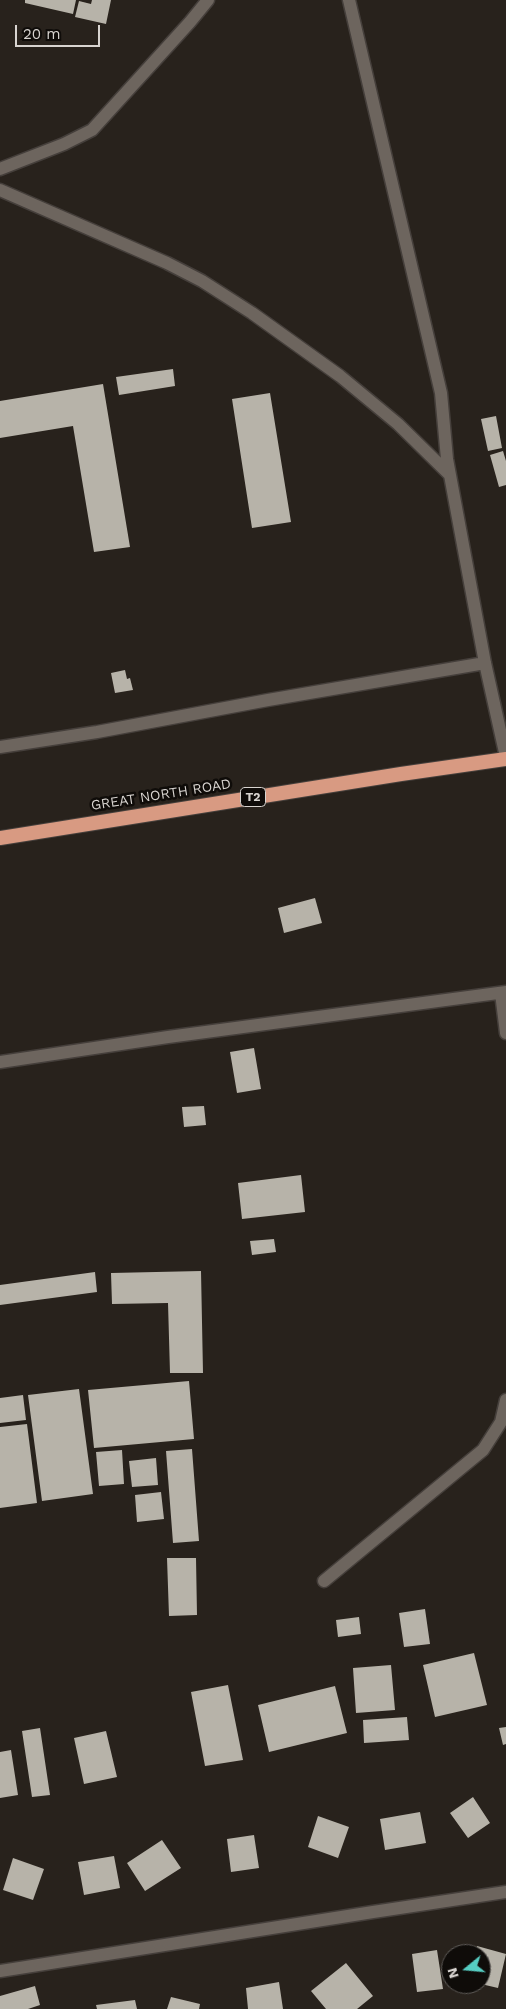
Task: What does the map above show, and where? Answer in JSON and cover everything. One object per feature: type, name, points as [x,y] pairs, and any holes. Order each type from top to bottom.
[{"type":"highway","name":"GREAT NORTH ROAD","points":[[0,838],[506,758]]},
{"type":"street","points":[[0,169],[64,144],[92,130],[208,0]]},
{"type":"street","points":[[349,0],[441,393],[450,475],[506,758]]},
{"type":"street","points":[[0,190],[167,263],[252,312],[340,376],[398,424],[450,475]]},
{"type":"street","points":[[0,747],[97,732],[268,700],[486,663]]},
{"type":"street","points":[[0,1062],[503,992],[506,1033]]},
{"type":"street","points":[[324,1581],[484,1450],[501,1422],[506,1400]]},
{"type":"street","points":[[0,1971],[506,1892]]},
{"type":"building","points":[[25,0],[76,0],[73,14],[25,3]]},
{"type":"building","points":[[92,0],[111,0],[106,24],[75,17],[79,1],[91,4]]},
{"type":"building","points":[[173,369],[175,386],[119,395],[116,377]]},
{"type":"building","points":[[103,384],[130,547],[94,552],[73,426],[0,438],[0,401]]},
{"type":"building","points":[[270,393],[291,522],[252,528],[232,399]]},
{"type":"building","points":[[496,416],[502,448],[488,451],[481,419]]},
{"type":"building","points":[[503,451],[506,461],[506,485],[499,487],[490,455]]},
{"type":"building","points":[[125,670],[127,679],[130,678],[133,690],[115,693],[111,673]]},
{"type":"building","points":[[315,898],[322,923],[284,933],[278,908]]},
{"type":"building","points":[[254,1048],[261,1089],[237,1093],[230,1052]]},
{"type":"building","points":[[204,1106],[206,1125],[184,1127],[182,1107]]},
{"type":"building","points":[[301,1175],[305,1212],[242,1219],[238,1183]]},
{"type":"building","points":[[274,1239],[276,1252],[252,1255],[250,1241]]},
{"type":"building","points":[[201,1271],[203,1373],[170,1373],[168,1303],[112,1304],[111,1273]]},
{"type":"building","points":[[95,1272],[97,1292],[0,1305],[0,1285]]},
{"type":"building","points":[[189,1381],[194,1439],[94,1448],[88,1390]]},
{"type":"building","points":[[79,1389],[93,1494],[42,1501],[28,1395]]},
{"type":"building","points":[[23,1395],[26,1420],[0,1423],[0,1398]]},
{"type":"building","points":[[27,1424],[37,1503],[0,1508],[0,1427]]},
{"type":"building","points":[[192,1449],[199,1541],[173,1543],[166,1451]]},
{"type":"building","points":[[122,1450],[124,1484],[99,1486],[96,1452]]},
{"type":"building","points":[[156,1458],[158,1485],[132,1487],[129,1461]]},
{"type":"building","points":[[161,1492],[164,1519],[137,1522],[135,1495]]},
{"type":"building","points":[[167,1558],[196,1558],[197,1615],[169,1616]]},
{"type":"building","points":[[425,1609],[430,1644],[404,1647],[399,1613]]},
{"type":"building","points":[[359,1617],[361,1634],[338,1637],[336,1620]]},
{"type":"building","points":[[474,1653],[487,1705],[435,1717],[423,1665]]},
{"type":"building","points":[[391,1665],[395,1710],[356,1713],[353,1668]]},
{"type":"building","points":[[228,1685],[243,1760],[205,1766],[191,1692]]},
{"type":"building","points":[[335,1686],[347,1733],[269,1752],[258,1705]]},
{"type":"building","points":[[407,1717],[409,1740],[364,1743],[363,1720]]},
{"type":"building","points":[[506,1727],[506,1744],[503,1745],[499,1728]]},
{"type":"building","points":[[40,1728],[50,1795],[32,1797],[22,1731]]},
{"type":"building","points":[[106,1731],[117,1777],[84,1784],[74,1738]]},
{"type":"building","points":[[11,1750],[18,1795],[0,1798],[0,1752]]},
{"type":"building","points":[[473,1797],[490,1823],[468,1838],[450,1813]]},
{"type":"building","points":[[420,1812],[426,1843],[385,1850],[380,1819]]},
{"type":"building","points":[[318,1816],[349,1827],[338,1858],[308,1847]]},
{"type":"building","points":[[254,1835],[259,1868],[231,1872],[227,1839]]},
{"type":"building","points":[[162,1840],[181,1868],[145,1891],[127,1863]]},
{"type":"building","points":[[114,1856],[120,1888],[84,1895],[78,1862]]},
{"type":"building","points":[[13,1858],[44,1869],[33,1900],[3,1890]]},
{"type":"building","points":[[437,1950],[441,1989],[417,1992],[412,1954]]},
{"type":"building","points":[[491,1950],[506,1954],[498,1988],[491,1986]]},
{"type":"building","points":[[346,1963],[373,1996],[357,2009],[326,2009],[311,1991]]},
{"type":"building","points":[[279,1982],[283,2009],[248,2009],[246,1988]]},
{"type":"building","points":[[35,1986],[40,2005],[28,2009],[0,2009],[0,1996]]},
{"type":"building","points":[[171,1997],[200,2004],[199,2009],[167,2009]]},
{"type":"building","points":[[135,2000],[137,2009],[97,2009],[96,2005]]}]
